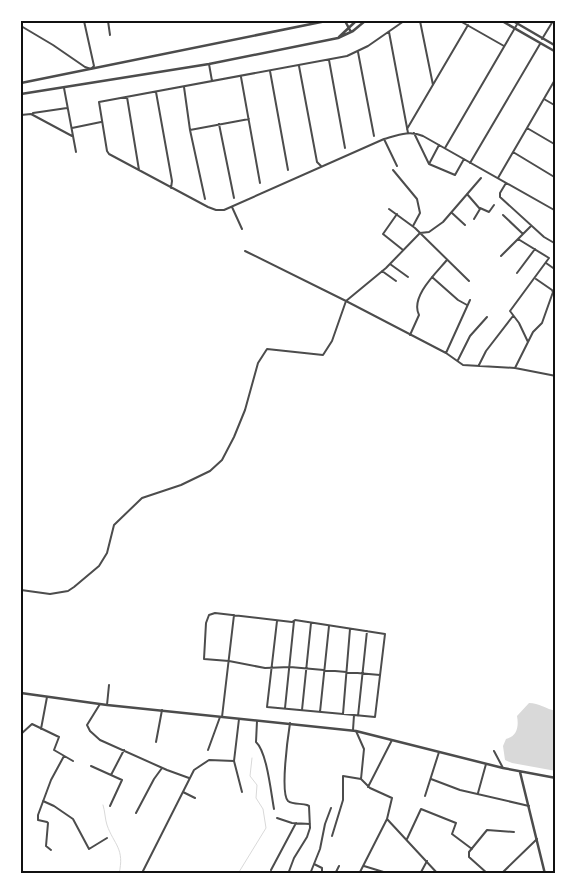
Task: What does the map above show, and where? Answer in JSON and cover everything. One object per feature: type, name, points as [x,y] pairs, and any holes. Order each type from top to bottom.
[{"type":"street","points":[[84,21],[94,66],[92,69]]},
{"type":"street","points":[[108,21],[110,35]]},
{"type":"street","points":[[21,83],[326,21]]},
{"type":"street","points":[[345,21],[351,32]]},
{"type":"street","points":[[21,94],[209,64],[338,38],[351,32],[365,21]]},
{"type":"street","points":[[404,21],[358,52],[329,60],[98,102],[107,152],[171,188],[216,210],[232,207],[384,139],[414,133],[445,148],[556,211]]},
{"type":"street","points":[[420,21],[433,86]]},
{"type":"street","points":[[460,21],[504,46]]},
{"type":"street","points":[[502,21],[556,52]]},
{"type":"street","points":[[513,21],[556,46]]},
{"type":"street","points":[[542,38],[553,21]]},
{"type":"street","points":[[338,38],[355,22],[358,27]]},
{"type":"street","points":[[445,148],[518,23]]},
{"type":"street","points":[[407,129],[468,25]]},
{"type":"street","points":[[21,26],[54,45],[85,67],[92,69]]},
{"type":"street","points":[[389,31],[408,133]]},
{"type":"street","points":[[470,163],[540,44]]},
{"type":"street","points":[[358,52],[374,136]]},
{"type":"street","points":[[329,60],[345,148]]},
{"type":"street","points":[[209,64],[212,81]]},
{"type":"street","points":[[299,66],[316,162],[321,166]]},
{"type":"street","points":[[270,71],[288,170]]},
{"type":"street","points":[[241,77],[260,183]]},
{"type":"street","points":[[499,179],[556,78]]},
{"type":"street","points":[[184,87],[190,130],[204,199]]},
{"type":"street","points":[[64,88],[76,152]]},
{"type":"street","points":[[156,92],[172,181],[171,188]]},
{"type":"street","points":[[127,97],[139,170]]},
{"type":"street","points":[[544,99],[556,106]]},
{"type":"street","points":[[21,115],[67,108]]},
{"type":"street","points":[[31,114],[72,136]]},
{"type":"street","points":[[190,130],[249,118]]},
{"type":"street","points":[[71,128],[101,122]]},
{"type":"street","points":[[219,124],[234,198]]},
{"type":"street","points":[[527,128],[556,145]]},
{"type":"street","points":[[414,133],[428,164],[455,175],[464,159]]},
{"type":"street","points":[[384,139],[397,166]]},
{"type":"street","points":[[428,164],[439,145]]},
{"type":"street","points":[[513,152],[556,178]]},
{"type":"street","points":[[393,170],[417,199],[420,213],[413,226]]},
{"type":"street","points":[[21,590],[50,594],[68,591],[99,566],[107,554],[114,525],[142,498],[181,485],[210,471],[222,460],[234,437],[245,410],[258,363],[267,349],[323,355],[332,341],[346,300],[390,264],[420,233],[428,232],[443,222],[481,178]]},
{"type":"street","points":[[506,183],[500,197],[544,237],[556,244]]},
{"type":"street","points":[[467,194],[480,208],[489,212],[494,205]]},
{"type":"street","points":[[232,207],[242,229]]},
{"type":"street","points":[[474,218],[480,208]]},
{"type":"street","points":[[389,209],[413,226],[469,281]]},
{"type":"street","points":[[452,213],[464,225]]},
{"type":"street","points":[[396,214],[382,234],[403,250]]},
{"type":"street","points":[[503,215],[523,234]]},
{"type":"street","points":[[501,256],[531,225]]},
{"type":"street","points":[[518,239],[548,257],[546,263],[510,310],[528,342]]},
{"type":"street","points":[[516,273],[536,249]]},
{"type":"street","points":[[246,251],[346,300],[463,364],[515,368],[556,376]]},
{"type":"street","points":[[410,335],[420,315],[417,309],[420,293],[447,260]]},
{"type":"street","points":[[546,263],[556,270]]},
{"type":"street","points":[[390,264],[408,277]]},
{"type":"street","points":[[382,271],[396,281]]},
{"type":"street","points":[[432,277],[458,300],[467,305]]},
{"type":"street","points":[[515,368],[533,332],[542,323],[553,292],[535,278]]},
{"type":"street","points":[[446,353],[470,300]]},
{"type":"street","points":[[479,365],[486,350],[512,316]]},
{"type":"street","points":[[458,360],[470,336],[487,317]]},
{"type":"street","points":[[277,620],[271,669],[267,706],[376,717],[385,634],[311,623],[216,613],[209,615],[206,623],[204,659],[229,661],[271,669],[290,667],[380,675]]},
{"type":"street","points":[[208,750],[221,717],[234,615]]},
{"type":"street","points":[[285,708],[294,621]]},
{"type":"street","points":[[302,710],[311,623]]},
{"type":"street","points":[[320,712],[329,626]]},
{"type":"street","points":[[343,714],[350,629]]},
{"type":"street","points":[[358,716],[367,631]]},
{"type":"street","points":[[107,704],[110,685]]},
{"type":"street","points":[[22,693],[100,704],[354,731],[520,772],[556,778]]},
{"type":"street","points":[[41,729],[47,697]]},
{"type":"street","points":[[100,704],[87,725],[90,731],[100,740],[162,768],[190,778]]},
{"type":"street","points":[[156,742],[162,710]]},
{"type":"street","points":[[354,715],[354,731],[364,748],[361,779]]},
{"type":"street","points":[[239,719],[234,761],[242,792]]},
{"type":"street","points":[[257,721],[256,742],[261,749],[274,809]]},
{"type":"street","points":[[288,874],[294,858],[307,837],[310,824],[309,806],[290,802],[285,795],[284,781],[290,723]]},
{"type":"street","points":[[21,734],[30,724],[59,737],[54,750],[73,761]]},
{"type":"street","points":[[368,787],[392,740]]},
{"type":"street","points":[[111,775],[124,750]]},
{"type":"street","points":[[494,750],[503,768]]},
{"type":"street","points":[[425,796],[439,752]]},
{"type":"street","points":[[52,850],[46,846],[48,823],[38,820],[39,810],[64,756]]},
{"type":"street","points":[[142,874],[197,766],[209,760],[234,761]]},
{"type":"street","points":[[478,794],[486,764]]},
{"type":"street","points":[[91,766],[122,780],[110,806]]},
{"type":"street","points":[[136,814],[154,779],[162,768]]},
{"type":"street","points":[[520,772],[545,874]]},
{"type":"street","points":[[332,836],[343,800],[343,776],[361,779],[368,787],[392,798],[387,819],[359,874]]},
{"type":"street","points":[[431,779],[460,790],[528,806]]},
{"type":"street","points":[[183,792],[195,798]]},
{"type":"street","points":[[42,800],[73,819],[88,849],[107,838]]},
{"type":"street","points":[[310,874],[320,849],[325,824],[331,808]]},
{"type":"street","points":[[407,839],[421,809],[456,823],[452,834],[472,849]]},
{"type":"street","points":[[277,818],[296,823],[310,824]]},
{"type":"street","points":[[387,819],[438,874]]},
{"type":"street","points":[[271,870],[296,823]]},
{"type":"street","points":[[488,874],[468,855],[487,830],[514,832]]},
{"type":"street","points":[[502,874],[537,839]]},
{"type":"street","points":[[420,874],[427,861]]},
{"type":"street","points":[[314,864],[322,868],[322,874]]},
{"type":"street","points":[[335,874],[339,866]]},
{"type":"street","points":[[364,866],[390,874]]},
{"type":"street","points":[[21,871],[27,874]]},
{"type":"shaded area","points":[[529,703],[556,711],[556,771],[505,760],[503,746],[506,739],[515,733],[518,724],[517,716]]},
{"type":"waterway","points":[[235,874],[239,872],[266,828],[263,809],[256,798],[257,785],[250,776],[252,758]]},
{"type":"waterway","points":[[103,805],[107,825],[120,852],[119,874]]}]
